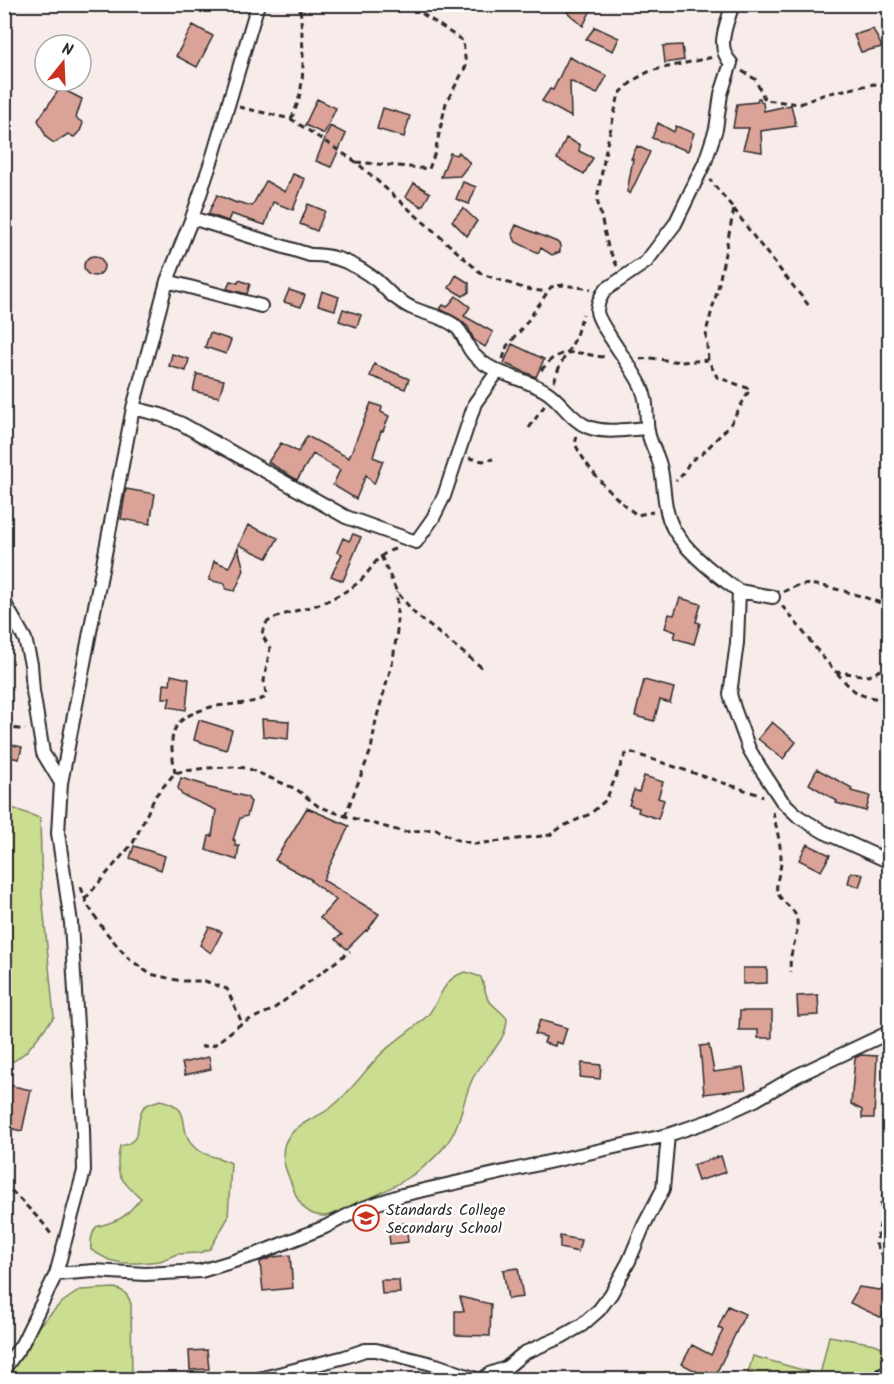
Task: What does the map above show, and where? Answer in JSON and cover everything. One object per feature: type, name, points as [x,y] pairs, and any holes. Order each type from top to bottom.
[{"type":"street","points":[[4,1369],[22,1344],[56,1274],[84,1171],[71,923],[58,833],[61,783],[133,408],[167,281],[192,218],[258,4]]},
{"type":"street","points":[[733,4],[724,36],[728,59],[716,129],[698,176],[669,234],[646,262],[605,290],[601,295],[597,312],[599,320],[628,362],[648,406],[647,428],[661,468],[666,510],[679,538],[711,571],[738,591],[773,597]]},
{"type":"street","points":[[192,218],[310,255],[345,260],[376,280],[390,294],[411,308],[434,315],[455,326],[465,337],[474,355],[498,371],[542,389],[581,423],[602,430],[647,428]]},
{"type":"street","points":[[167,281],[261,306]]},
{"type":"street","points":[[133,408],[182,423],[346,518],[416,542],[439,507],[476,403],[498,371]]},
{"type":"street","points":[[738,591],[737,643],[730,694],[749,749],[778,805],[824,832],[890,862]]},
{"type":"street","points":[[4,602],[25,639],[31,664],[43,753],[61,783]]},
{"type":"street","points":[[56,1274],[94,1271],[145,1275],[201,1271],[257,1254],[325,1227],[360,1209],[402,1195],[668,1135],[700,1125],[755,1100],[796,1076],[890,1032]]},
{"type":"street","points":[[255,1380],[365,1350],[376,1350],[481,1380],[489,1374],[506,1368],[524,1353],[582,1325],[599,1310],[611,1294],[663,1189],[668,1135]]},
{"type":"path","points":[[291,119],[296,111],[303,77],[300,4]]},
{"type":"path","points":[[356,162],[429,169],[446,102],[466,66],[463,41],[408,4]]},
{"type":"path","points":[[622,278],[608,247],[597,199],[615,104],[619,94],[634,80],[650,71],[728,59],[755,79],[765,100],[800,104],[825,94],[874,84],[890,87]]},
{"type":"path","points":[[229,104],[291,119],[356,162],[482,274],[526,289],[547,292]]},
{"type":"path","points":[[698,176],[711,180],[810,307]]},
{"type":"path","points":[[664,492],[683,474],[690,461],[702,454],[725,431],[750,389],[717,377],[708,360],[706,332],[718,288],[734,209]]},
{"type":"path","points":[[498,371],[507,346],[532,316],[551,287],[564,285],[605,290]]},
{"type":"path","points":[[529,428],[551,395],[560,364],[569,352],[583,314],[590,311],[597,312]]},
{"type":"path","points":[[541,370],[555,357],[569,352],[617,357],[628,362],[650,358],[681,362],[708,360]]},
{"type":"path","points":[[581,423],[575,444],[587,467],[619,501],[637,515],[666,510]]},
{"type":"path","points":[[459,453],[476,460],[493,459]]},
{"type":"path","points":[[175,773],[172,738],[177,724],[184,717],[214,706],[251,703],[264,698],[266,688],[264,681],[270,648],[262,635],[264,626],[276,616],[313,607],[352,587],[360,581],[383,553],[416,542]]},
{"type":"path","points":[[381,556],[397,592],[426,624],[485,670]]},
{"type":"path","points":[[890,608],[868,599],[809,584],[796,586],[773,597],[795,620],[818,653],[852,689],[870,698],[890,699]]},
{"type":"path","points":[[345,816],[371,750],[376,720],[393,660],[397,631],[397,592]]},
{"type":"path","points":[[836,672],[869,676],[890,664]]},
{"type":"path","points":[[4,727],[39,732]]},
{"type":"path","points":[[85,899],[133,843],[156,795],[175,773],[206,768],[247,768],[296,789],[318,806],[345,816],[404,832],[436,829],[454,839],[475,844],[550,835],[563,826],[591,814],[601,806],[611,790],[625,754],[630,752],[778,805],[782,860],[776,887],[780,898],[796,914],[797,922],[796,938],[789,964],[791,972]]},
{"type":"path","points":[[78,877],[85,899],[104,930],[128,958],[150,974],[181,981],[205,981],[227,989],[242,1023]]},
{"type":"path","points":[[201,1047],[214,1045],[242,1023],[272,1010],[350,951]]},
{"type":"path","points":[[890,1172],[881,1203],[882,1216],[876,1244],[882,1254],[890,1257]]},
{"type":"path","points":[[4,1183],[43,1224],[62,1251]]},
{"type":"path","points":[[857,1380],[890,1363]]},
{"type":"green space","points":[[4,805],[40,818],[42,895],[54,1017],[26,1052],[14,1061],[5,1061]]},
{"type":"green space","points":[[466,972],[481,977],[488,1000],[507,1018],[499,1043],[472,1080],[458,1122],[450,1138],[425,1166],[404,1181],[381,1193],[325,1216],[306,1210],[296,1197],[285,1166],[283,1150],[289,1136],[298,1127],[328,1110],[340,1100],[373,1062],[428,1015],[447,984]]},
{"type":"green space","points":[[161,1100],[178,1108],[182,1113],[188,1138],[193,1146],[201,1152],[231,1163],[228,1218],[210,1249],[199,1253],[177,1254],[160,1261],[139,1263],[109,1260],[91,1250],[94,1230],[96,1227],[122,1218],[141,1198],[120,1176],[118,1156],[120,1146],[128,1144],[136,1136],[143,1108]]},
{"type":"green space","points":[[115,1288],[125,1293],[131,1304],[132,1379],[5,1379],[4,1371],[33,1332],[61,1303],[80,1290]]},
{"type":"green space","points":[[829,1336],[875,1344],[889,1351],[889,1379],[770,1380],[748,1373],[753,1356],[820,1375]]},
{"type":"building","points":[[573,4],[594,4],[583,26],[567,12]]},
{"type":"building","points":[[193,25],[213,36],[197,67],[176,56]]},
{"type":"building","points":[[595,27],[619,38],[613,51],[586,39]]},
{"type":"building","points":[[873,29],[882,47],[861,52],[854,35]]},
{"type":"building","points":[[682,45],[684,60],[665,63],[663,46]]},
{"type":"building","points":[[569,57],[607,76],[597,94],[570,81],[571,117],[542,101],[550,89],[553,90]]},
{"type":"building","points":[[57,93],[70,93],[82,99],[76,118],[83,123],[80,131],[74,137],[68,134],[54,143],[47,138],[38,120]]},
{"type":"building","points":[[758,98],[763,102],[764,111],[791,105],[796,126],[761,131],[762,152],[743,149],[749,128],[733,128],[737,104],[757,102]]},
{"type":"building","points":[[317,99],[336,108],[324,134],[305,125]]},
{"type":"building","points":[[383,108],[410,116],[404,137],[377,129]]},
{"type":"building","points":[[658,123],[674,132],[676,126],[694,133],[688,151],[652,138]]},
{"type":"building","points":[[330,126],[346,134],[331,167],[316,161]]},
{"type":"building","points":[[566,138],[580,145],[579,151],[593,158],[584,174],[557,159]]},
{"type":"building","points":[[637,146],[650,152],[630,194],[627,192],[633,159],[631,159]]},
{"type":"building","points":[[459,152],[470,163],[460,176],[441,177],[450,153],[456,155]]},
{"type":"building","points":[[293,174],[305,179],[293,210],[273,202],[265,225],[231,214],[228,221],[208,214],[217,195],[252,206],[266,181],[285,192]]},
{"type":"building","points":[[463,182],[476,187],[469,204],[456,199]]},
{"type":"building","points":[[414,183],[430,193],[422,207],[406,197]]},
{"type":"building","points":[[308,204],[325,211],[317,231],[300,224]]},
{"type":"building","points":[[463,208],[477,221],[467,236],[452,221]]},
{"type":"building","points":[[516,225],[557,242],[560,245],[560,252],[552,255],[541,248],[538,253],[516,242],[512,234]]},
{"type":"building","points":[[90,256],[98,256],[104,262],[104,270],[98,276],[90,276],[84,270],[84,262]]},
{"type":"building","points":[[456,275],[469,283],[469,292],[463,296],[449,288]]},
{"type":"building","points":[[239,280],[250,284],[247,294],[227,289],[230,281],[238,283]]},
{"type":"building","points":[[289,290],[305,295],[301,307],[284,302]]},
{"type":"building","points":[[322,291],[339,297],[335,310],[318,305]]},
{"type":"building","points":[[456,296],[470,307],[464,316],[493,332],[485,347],[474,340],[468,327],[459,319],[440,309],[443,305],[447,307]]},
{"type":"building","points":[[343,309],[361,315],[357,327],[339,321]]},
{"type":"building","points":[[210,333],[231,340],[226,354],[205,347]]},
{"type":"building","points":[[512,344],[544,359],[536,377],[504,363]]},
{"type":"building","points":[[172,354],[189,359],[186,371],[169,366]]},
{"type":"building","points":[[374,364],[409,379],[405,389],[370,376]]},
{"type":"building","points":[[197,374],[224,380],[219,397],[193,391]]},
{"type":"building","points":[[371,403],[382,407],[381,412],[389,416],[381,431],[373,457],[383,461],[374,484],[366,475],[356,499],[333,485],[340,470],[313,454],[297,480],[268,462],[281,443],[298,452],[307,436],[349,458]]},
{"type":"building","points":[[126,489],[155,494],[150,524],[121,519]]},
{"type":"building","points":[[248,525],[278,538],[267,558],[239,545]]},
{"type":"building","points":[[353,534],[361,537],[343,581],[331,576],[342,554],[337,552],[343,538],[349,541]]},
{"type":"building","points":[[238,548],[244,570],[235,591],[226,589],[225,584],[209,580],[214,561],[229,567]]},
{"type":"building","points":[[680,598],[701,604],[696,622],[700,623],[694,644],[674,638],[676,632],[665,628],[669,614],[674,615]]},
{"type":"building","points":[[171,675],[189,679],[186,710],[168,707],[170,698],[163,698],[164,684],[170,685]]},
{"type":"building","points":[[644,680],[674,688],[670,703],[660,700],[654,721],[635,716]]},
{"type":"building","points":[[262,719],[289,721],[288,739],[263,736]]},
{"type":"building","points":[[199,720],[232,730],[226,750],[194,740]]},
{"type":"building","points":[[772,722],[796,742],[783,759],[758,739]]},
{"type":"building","points":[[4,743],[22,747],[19,759],[4,756]]},
{"type":"building","points":[[817,769],[852,788],[851,791],[870,796],[866,811],[836,803],[837,801],[809,784]]},
{"type":"building","points":[[644,776],[663,782],[658,798],[664,800],[658,819],[638,812],[639,808],[629,805],[634,790],[639,792]]},
{"type":"building","points":[[181,778],[247,797],[251,802],[247,816],[240,818],[233,840],[235,840],[235,846],[239,846],[237,860],[206,850],[209,836],[212,836],[216,810],[182,795],[178,788]]},
{"type":"building","points":[[307,808],[349,826],[323,880],[379,914],[367,931],[347,949],[335,939],[342,935],[320,918],[336,900],[312,880],[275,860]]},
{"type":"building","points":[[807,844],[830,855],[821,871],[799,860]]},
{"type":"building","points":[[134,846],[165,856],[161,870],[130,858]]},
{"type":"building","points":[[851,872],[863,875],[859,887],[848,883]]},
{"type":"building","points":[[209,927],[222,932],[211,953],[200,945]]},
{"type":"building","points":[[743,968],[767,968],[767,983],[743,984]]},
{"type":"building","points":[[818,995],[819,1015],[798,1016],[797,996]]},
{"type":"building","points":[[740,1011],[772,1011],[772,1038],[758,1038],[758,1030],[739,1030]]},
{"type":"building","points":[[540,1020],[567,1028],[562,1044],[556,1042],[555,1046],[544,1043],[546,1037],[535,1034]]},
{"type":"building","points":[[709,1045],[714,1072],[743,1068],[746,1089],[704,1094],[700,1046]]},
{"type":"building","points":[[861,1055],[877,1056],[874,1118],[862,1118],[862,1110],[851,1104],[855,1058]]},
{"type":"building","points":[[209,1057],[211,1069],[185,1075],[182,1063]]},
{"type":"building","points":[[582,1063],[601,1065],[600,1079],[580,1077]]},
{"type":"building","points":[[4,1084],[31,1090],[22,1131],[4,1127]]},
{"type":"building","points":[[721,1156],[726,1172],[698,1181],[693,1165]]},
{"type":"building","points":[[406,1223],[408,1242],[390,1244],[388,1225]]},
{"type":"building","points":[[560,1236],[581,1240],[578,1252],[560,1248]]},
{"type":"building","points":[[290,1255],[293,1288],[263,1291],[260,1262],[273,1257]]},
{"type":"building","points":[[518,1268],[523,1297],[508,1299],[503,1270]]},
{"type":"building","points":[[381,1280],[399,1280],[400,1293],[382,1294]]},
{"type":"building","points":[[859,1287],[886,1291],[883,1316],[880,1317],[850,1303]]},
{"type":"building","points":[[460,1297],[491,1304],[490,1336],[455,1335],[455,1311],[464,1311]]},
{"type":"building","points":[[728,1306],[745,1314],[713,1380],[682,1364],[692,1345],[711,1355],[723,1330],[718,1328]]},
{"type":"building","points":[[207,1350],[209,1369],[190,1370],[189,1351]]},
{"type":"place","name":"Standards College Secondary School","points":[[366,1218]]}]
